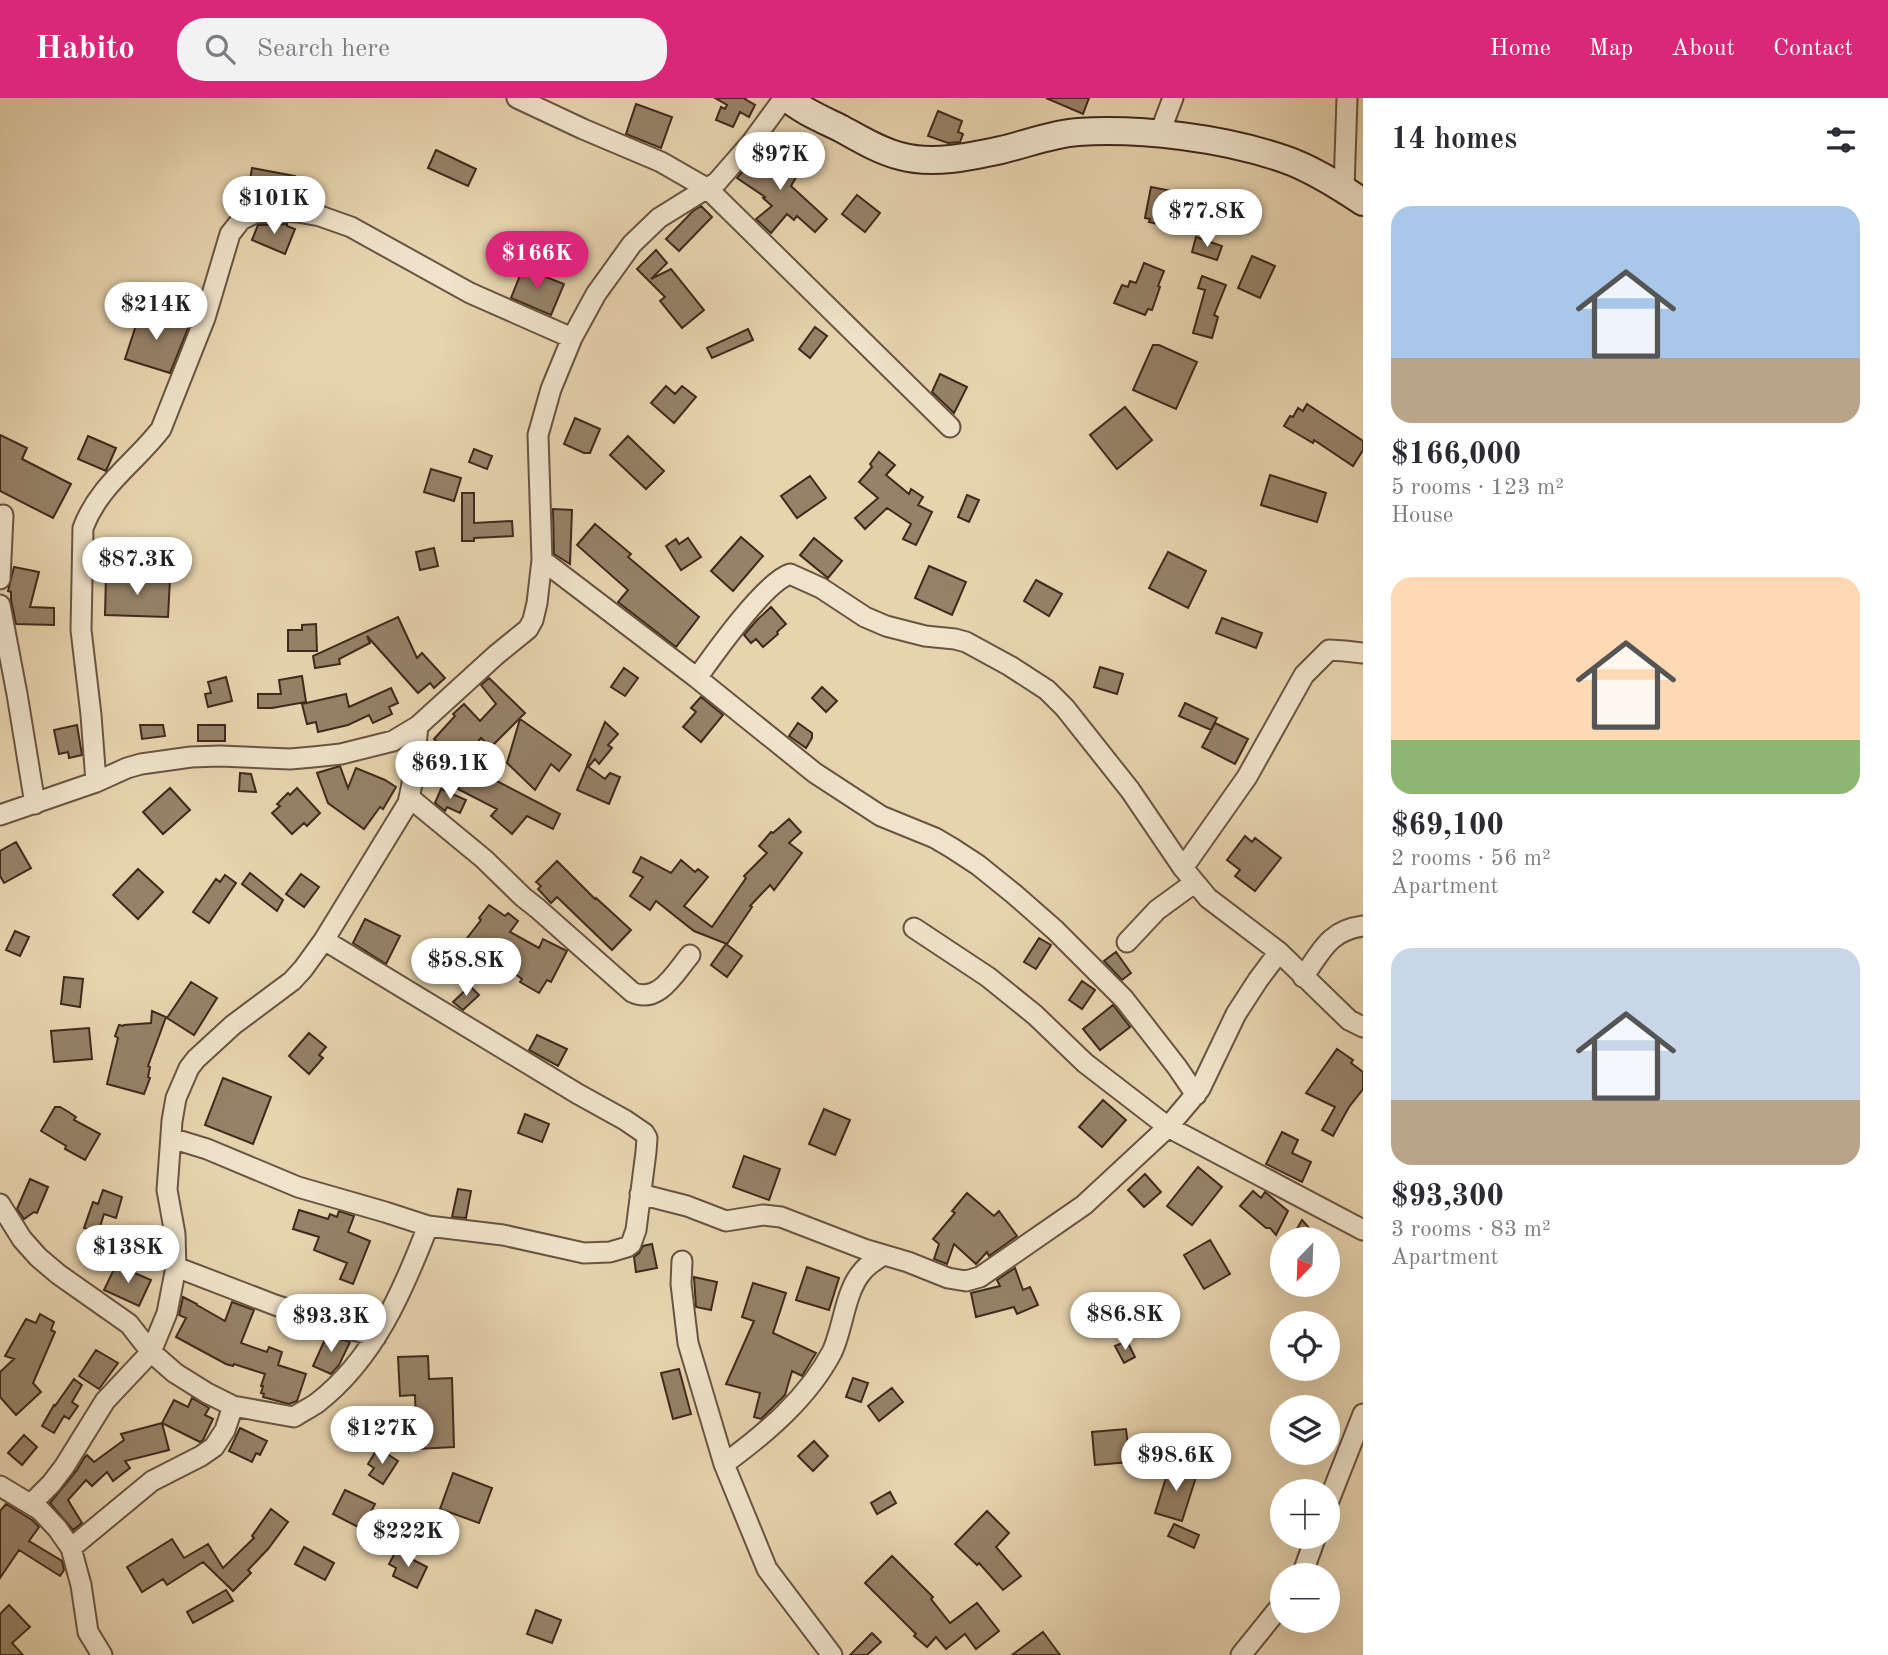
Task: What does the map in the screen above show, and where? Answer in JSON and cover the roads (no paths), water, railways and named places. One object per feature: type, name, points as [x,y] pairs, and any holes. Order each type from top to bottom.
[{"type":"street","points":[[517,98],[661,162],[708,189],[950,427]]},
{"type":"street","points":[[0,815],[141,764],[220,756],[290,759],[341,754],[393,741],[418,726],[528,629],[536,612],[542,561],[538,435],[551,389],[572,338],[596,294],[632,244],[659,218],[717,182],[751,144],[785,98],[892,154],[915,159],[948,159],[1077,132],[1111,131],[1159,135],[1222,142],[1285,159],[1354,196]]},
{"type":"street","points":[[1159,135],[1173,98]]},
{"type":"street","points":[[1347,98],[1354,196]]},
{"type":"street","points":[[96,782],[81,630],[83,528],[108,484],[161,429],[205,318],[230,234],[241,220],[255,213],[282,211],[320,216],[351,227],[470,293],[572,338]]},
{"type":"street","points":[[0,579],[3,515]]},
{"type":"street","points":[[542,561],[698,678],[766,735],[848,796],[881,816],[952,848],[1014,894],[1055,930],[1124,999],[1196,1095]]},
{"type":"street","points":[[698,678],[768,589],[783,576],[790,574],[821,588],[866,617],[886,625],[925,636],[966,642],[1034,680],[1057,699],[1130,790],[1188,875],[1208,898],[1279,953],[1349,1020],[1363,1027]]},
{"type":"street","points":[[0,605],[34,804]]},
{"type":"street","points":[[1127,942],[1188,875],[1304,675],[1329,650],[1363,653]]},
{"type":"street","points":[[31,1504],[64,1467],[106,1401],[151,1352],[167,1312],[176,1267],[175,1234],[167,1190],[171,1138],[176,1098],[192,1064],[233,1026],[292,981],[324,940],[410,798],[418,726]]},
{"type":"street","points":[[410,798],[484,859],[523,897],[632,992],[645,996],[656,993],[690,955]]},
{"type":"street","points":[[1303,977],[1334,936],[1348,928],[1363,926]]},
{"type":"street","points":[[914,928],[988,977],[1035,1015],[1085,1063],[1168,1127],[1363,1230]]},
{"type":"street","points":[[171,1138],[207,1149],[298,1187],[428,1226],[503,1235],[584,1253],[610,1252],[631,1244],[636,1230],[646,1152],[647,1138],[644,1133],[324,940]]},
{"type":"street","points":[[640,1194],[687,1206],[726,1221],[764,1215],[781,1217],[948,1278],[966,1281],[980,1277],[1084,1205],[1168,1127],[1196,1095],[1236,1014],[1279,953]]},
{"type":"street","points":[[0,1204],[22,1239],[38,1257],[129,1324],[151,1352],[175,1373],[233,1406],[294,1417],[334,1387],[371,1345],[407,1280],[428,1226]]},
{"type":"street","points":[[724,1464],[780,1419],[821,1371],[833,1350],[855,1281],[864,1269],[883,1255]]},
{"type":"street","points":[[682,1261],[681,1284],[688,1343],[724,1464],[767,1569],[832,1655]]},
{"type":"street","points":[[176,1267],[275,1305],[376,1336]]},
{"type":"street","points":[[71,1548],[152,1481],[214,1447],[225,1430],[233,1406]]},
{"type":"street","points":[[1337,1479],[1363,1414]]},
{"type":"street","points":[[0,1486],[40,1510],[71,1548],[81,1585],[88,1632],[102,1655]]},
{"type":"street","points":[[1241,1655],[1270,1619]]}]
